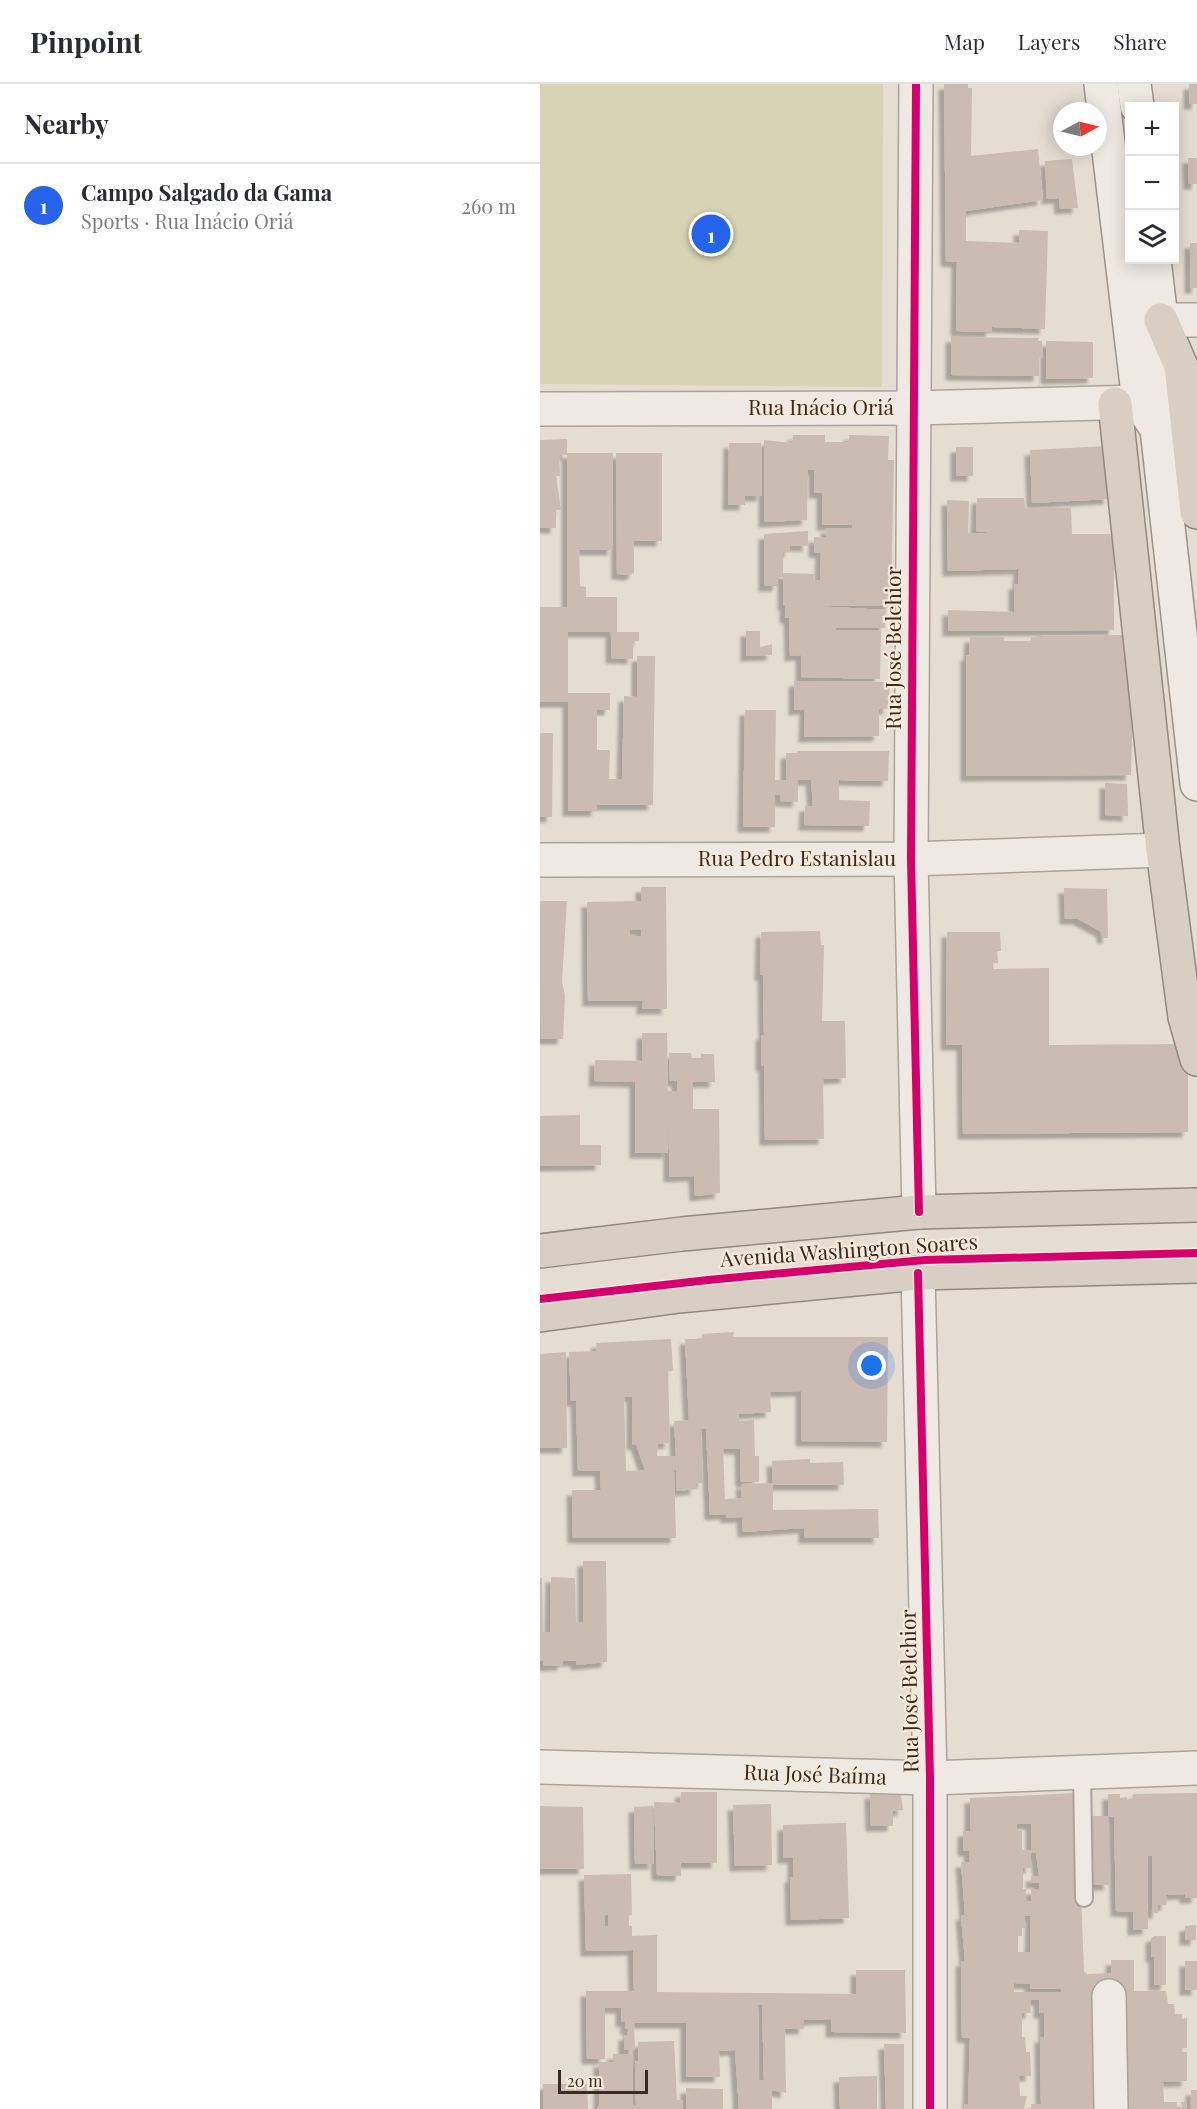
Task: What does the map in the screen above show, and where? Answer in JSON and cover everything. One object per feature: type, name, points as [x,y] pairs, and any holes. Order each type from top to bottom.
[{"type":"highway","points":[[1161,320],[1173,341],[1181,366],[1197,512]]},
{"type":"highway","points":[[1127,403],[1163,850],[1185,1017],[1197,1059]]},
{"type":"highway","name":"Avenida Washington Soares","points":[[540,1251],[682,1234],[919,1212],[1197,1205]]},
{"type":"highway","name":"Avenida Washington Soares","points":[[540,1316],[679,1296],[918,1273],[1197,1266]]},
{"type":"street","name":"Rua José Belchior","points":[[916,84],[911,859],[919,1212]]},
{"type":"street","points":[[1101,84],[1127,403],[1157,429]]},
{"type":"street","points":[[1134,84],[1136,102]]},
{"type":"street","points":[[1154,264],[1168,386],[1157,429],[1197,784]]},
{"type":"street","points":[[1161,320],[1197,320]]},
{"type":"street","name":"Rua Inácio Oriá","points":[[540,409],[913,408],[1127,403]]},
{"type":"street","name":"Rua Pedro Estanislau","points":[[540,860],[911,859],[1163,850]]},
{"type":"street","name":"Rua José Belchior","points":[[918,1273],[930,1778],[930,2109]]},
{"type":"street","name":"Rua José Baíma","points":[[540,1767],[930,1778],[1197,1768]]},
{"type":"street","points":[[1109,1996],[1111,2109]]},
{"type":"lane","points":[[1082,1772],[1084,1898]]},
{"type":"shaded area","points":[[540,84],[883,84],[882,387],[540,384]]},
{"type":"building","points":[[944,84],[968,84],[968,88],[972,88],[971,156],[1038,149],[1043,200],[966,211],[966,241],[1019,243],[1019,230],[1048,231],[1045,329],[992,327],[991,332],[956,331],[957,262],[946,261]]},
{"type":"building","points":[[1189,84],[1197,84],[1197,104],[1189,104]]},
{"type":"building","points":[[1188,158],[1197,158],[1197,184],[1189,184]]},
{"type":"building","points":[[1072,159],[1078,208],[1060,209],[1059,198],[1047,199],[1045,161]]},
{"type":"building","points":[[1190,243],[1197,243],[1197,288],[1190,288]]},
{"type":"building","points":[[951,337],[1039,338],[1038,341],[1042,341],[1043,358],[1039,358],[1039,376],[951,375]]},
{"type":"building","points":[[1046,341],[1093,342],[1093,378],[1046,379]]},
{"type":"building","points":[[793,435],[825,435],[825,442],[849,442],[849,435],[889,436],[888,460],[894,460],[891,606],[814,606],[886,610],[885,628],[836,628],[835,630],[881,631],[880,679],[801,677],[801,655],[790,656],[789,618],[785,618],[785,605],[783,605],[783,577],[778,577],[778,586],[764,586],[764,534],[808,531],[808,546],[790,546],[790,552],[783,552],[783,573],[815,574],[814,580],[820,581],[821,553],[814,552],[814,537],[826,538],[826,528],[852,528],[852,525],[822,525],[822,493],[814,493],[814,470],[808,470],[807,520],[764,522],[764,440],[792,443]]},
{"type":"building","points":[[567,439],[567,453],[613,453],[613,550],[581,550],[579,545],[580,586],[586,587],[586,597],[617,597],[617,632],[639,632],[639,641],[633,641],[633,659],[611,658],[611,632],[568,632],[568,693],[610,693],[610,710],[597,710],[597,750],[610,750],[609,779],[622,779],[624,696],[637,697],[637,656],[655,656],[653,805],[597,805],[597,811],[568,811],[568,702],[540,702],[540,607],[567,607],[567,455],[559,455],[560,476],[556,476],[561,510],[556,510],[556,528],[540,528],[540,440]]},
{"type":"building","points":[[729,443],[761,443],[762,496],[745,496],[745,505],[728,505]]},
{"type":"building","points":[[1108,446],[1109,499],[1032,503],[1030,450]]},
{"type":"building","points":[[956,447],[973,447],[973,476],[956,476]]},
{"type":"building","points":[[616,453],[662,453],[662,541],[634,541],[634,573],[630,575],[617,574]]},
{"type":"building","points":[[977,498],[1024,498],[1025,508],[1071,508],[1072,534],[1114,534],[1114,630],[948,631],[948,610],[1014,612],[1014,584],[1018,584],[1019,569],[948,571],[947,500],[969,501],[968,533],[1005,534],[976,531]]},
{"type":"building","points":[[746,631],[760,631],[760,647],[772,644],[772,655],[746,656]]},
{"type":"building","points":[[1129,635],[1134,671],[1131,775],[966,776],[966,655],[969,655],[970,637],[1004,637],[1004,641],[1031,641],[1031,637],[1040,636]]},
{"type":"building","points":[[794,681],[890,682],[888,709],[879,709],[879,736],[804,737],[805,709],[794,710]]},
{"type":"building","points":[[745,710],[776,710],[775,780],[786,780],[786,753],[889,751],[888,781],[839,780],[839,800],[870,801],[869,826],[804,825],[805,806],[813,806],[811,780],[798,780],[798,802],[780,801],[780,795],[775,795],[775,827],[743,827]]},
{"type":"building","points":[[540,733],[553,733],[552,817],[540,817]]},
{"type":"building","points":[[1105,783],[1127,784],[1128,816],[1105,815]]},
{"type":"building","points":[[641,887],[666,887],[667,1009],[642,1009],[642,1001],[588,1001],[587,902],[641,901]],"holes":[[[630,930],[641,930],[641,936],[629,936]]]},
{"type":"building","points":[[1064,888],[1107,889],[1108,938],[1102,938],[1102,932],[1078,919],[1065,919]]},
{"type":"building","points":[[540,901],[567,901],[562,982],[565,995],[563,1039],[541,1039]]},
{"type":"building","points":[[820,931],[821,945],[824,945],[822,1021],[845,1021],[846,1078],[823,1079],[824,1139],[765,1140],[764,1066],[761,1066],[761,1035],[764,1035],[763,975],[760,975],[761,932]]},
{"type":"building","points":[[947,932],[1000,932],[1001,951],[997,951],[998,963],[993,963],[993,969],[1049,968],[1049,1045],[1182,1044],[1188,1075],[1188,1132],[963,1134],[962,1045],[946,1045]]},
{"type":"building","points":[[642,1033],[667,1033],[668,1091],[677,1091],[677,1081],[670,1081],[669,1053],[691,1053],[692,1058],[701,1058],[701,1054],[714,1054],[715,1082],[693,1082],[693,1109],[719,1109],[720,1193],[695,1196],[694,1176],[669,1177],[669,1103],[668,1153],[635,1153],[635,1082],[594,1081],[595,1060],[642,1061]]},
{"type":"building","points":[[580,1115],[580,1145],[601,1145],[601,1165],[540,1166],[540,1116]]},
{"type":"building","points":[[734,1332],[733,1337],[888,1337],[887,1442],[801,1441],[801,1391],[770,1392],[771,1412],[739,1414],[739,1421],[754,1420],[755,1456],[759,1456],[759,1482],[741,1482],[740,1449],[723,1449],[725,1499],[742,1498],[741,1484],[773,1483],[773,1510],[878,1509],[879,1538],[804,1538],[804,1528],[743,1532],[742,1517],[726,1518],[726,1514],[710,1515],[706,1429],[701,1429],[703,1483],[695,1483],[696,1489],[677,1491],[676,1470],[674,1470],[676,1538],[573,1538],[572,1490],[601,1490],[600,1471],[578,1471],[576,1401],[571,1401],[569,1352],[597,1351],[596,1343],[671,1339],[673,1371],[668,1371],[670,1443],[658,1444],[657,1456],[676,1456],[674,1421],[689,1420],[685,1339],[702,1339],[702,1334]],"holes":[[[632,1396],[632,1445],[636,1444],[645,1470],[626,1471],[624,1397]]]},
{"type":"building","points":[[566,1352],[567,1448],[540,1448],[540,1354]]},
{"type":"building","points":[[810,1459],[810,1463],[843,1462],[844,1485],[773,1485],[772,1461]]},
{"type":"building","points":[[583,1561],[606,1561],[607,1662],[576,1665],[576,1661],[563,1661],[563,1665],[544,1666],[543,1661],[540,1661],[540,1578],[542,1578],[543,1632],[550,1632],[551,1577],[575,1578],[576,1622],[583,1622]]},
{"type":"building","points":[[681,1792],[717,1792],[717,1863],[681,1863],[681,1876],[657,1875],[654,1802],[680,1803]]},
{"type":"building","points":[[870,1793],[901,1795],[903,1810],[893,1811],[893,1826],[871,1826]]},
{"type":"building","points":[[1077,1793],[1084,1971],[1087,1974],[1111,1973],[1111,1960],[1134,1960],[1134,1991],[1166,1991],[1168,2004],[1174,2004],[1175,2014],[1182,2014],[1182,2019],[1187,2018],[1187,2048],[1181,2048],[1181,2052],[1187,2052],[1187,2081],[1163,2082],[1164,2102],[1177,2102],[1177,2109],[1031,2109],[1031,2104],[1041,2104],[1040,2037],[1044,2037],[1044,2013],[1039,2013],[1039,2000],[1030,2000],[1031,2013],[1022,2013],[1022,2037],[1025,2037],[1026,2052],[1030,2052],[1031,2076],[1019,2076],[1020,2096],[1027,2096],[1024,2109],[964,2109],[964,2104],[968,2104],[970,2038],[962,2037],[961,1961],[965,1961],[961,1915],[965,1915],[961,1862],[970,1862],[969,1851],[963,1851],[963,1831],[970,1831],[970,1798]],"holes":[[[1017,1824],[1031,1824],[1031,1850],[1022,1850],[1022,1831],[1017,1831]],[[1031,1853],[1036,1853],[1039,1876],[1031,1876],[1031,1883],[1039,1883],[1039,1889],[1031,1889],[1031,1901],[1026,1901],[1026,1889],[1023,1889],[1023,1868],[1031,1868]],[[1025,1916],[1031,1916],[1030,1952],[1018,1952],[1018,1936],[1022,1936],[1022,1928],[1025,1928]],[[1014,1983],[1030,1984],[1031,1989],[1061,1989],[1061,1992],[1014,1992]]]},
{"type":"building","points":[[1197,1793],[1197,1898],[1185,1898],[1185,1894],[1166,1895],[1167,1905],[1158,1905],[1158,1913],[1152,1913],[1152,1856],[1148,1856],[1148,1929],[1133,1930],[1133,1912],[1116,1911],[1114,1816],[1109,1817],[1109,1885],[1089,1885],[1087,1816],[1108,1816],[1108,1794],[1120,1794],[1120,1798],[1127,1797],[1127,1800],[1132,1800],[1133,1794]]},
{"type":"building","points":[[771,1804],[772,1865],[735,1866],[733,1805]]},
{"type":"building","points":[[540,1806],[583,1807],[584,1869],[540,1869]]},
{"type":"building","points":[[653,1806],[654,1864],[635,1864],[634,1807]]},
{"type":"building","points":[[846,1823],[849,1918],[791,1920],[790,1877],[793,1877],[793,1858],[783,1858],[783,1825]]},
{"type":"building","points":[[631,1874],[632,1915],[629,1915],[629,1926],[632,1926],[632,1936],[657,1935],[657,1992],[856,1994],[856,1970],[905,1970],[906,2033],[831,2032],[831,2019],[804,2020],[804,2029],[785,2029],[786,2093],[772,2090],[772,2109],[739,2109],[735,2050],[719,2051],[720,2077],[686,2077],[686,2023],[634,2023],[635,2050],[624,2050],[624,2035],[629,2035],[628,2028],[625,2029],[626,2021],[621,2022],[621,2008],[605,2008],[605,2059],[587,2059],[586,1991],[634,1991],[633,1950],[586,1951],[584,1875]],"holes":[[[605,1915],[608,1915],[608,1926],[605,1926]],[[758,2005],[762,2005],[764,2080],[759,2080]]]},
{"type":"building","points":[[1196,1925],[1196,1940],[1185,1940],[1185,1926]]},
{"type":"building","points":[[1166,1936],[1166,1985],[1154,1985],[1151,1938]]},
{"type":"building","points":[[1185,1961],[1197,1961],[1197,1990],[1185,1990]]},
{"type":"building","points":[[674,2041],[677,2100],[683,2100],[683,2109],[597,2109],[599,2105],[599,2062],[613,2062],[613,2054],[633,2054],[633,2105],[636,2105],[635,2061],[638,2061],[638,2042]]},
{"type":"building","points":[[884,2044],[904,2044],[904,2109],[886,2109]]},
{"type":"building","points":[[877,2076],[877,2109],[840,2109],[839,2077]]},
{"type":"building","points":[[543,2084],[587,2084],[588,2109],[543,2109]]},
{"type":"building","points":[[686,2088],[723,2089],[723,2109],[686,2109]]},
{"type":"building","points":[[1191,2090],[1197,2090],[1197,2109],[1191,2109]]},
{"type":"building","points":[[1181,2102],[1187,2102],[1187,2109],[1182,2109]]},
{"type":"cycle path","points":[[916,84],[911,859],[919,1212]]},
{"type":"cycle path","points":[[540,1299],[708,1280],[925,1260],[1197,1253]]},
{"type":"cycle path","points":[[918,1273],[930,1778],[930,2109]]},
{"type":"place","name":"Campo Salgado da Gama","points":[[711,234]]}]
